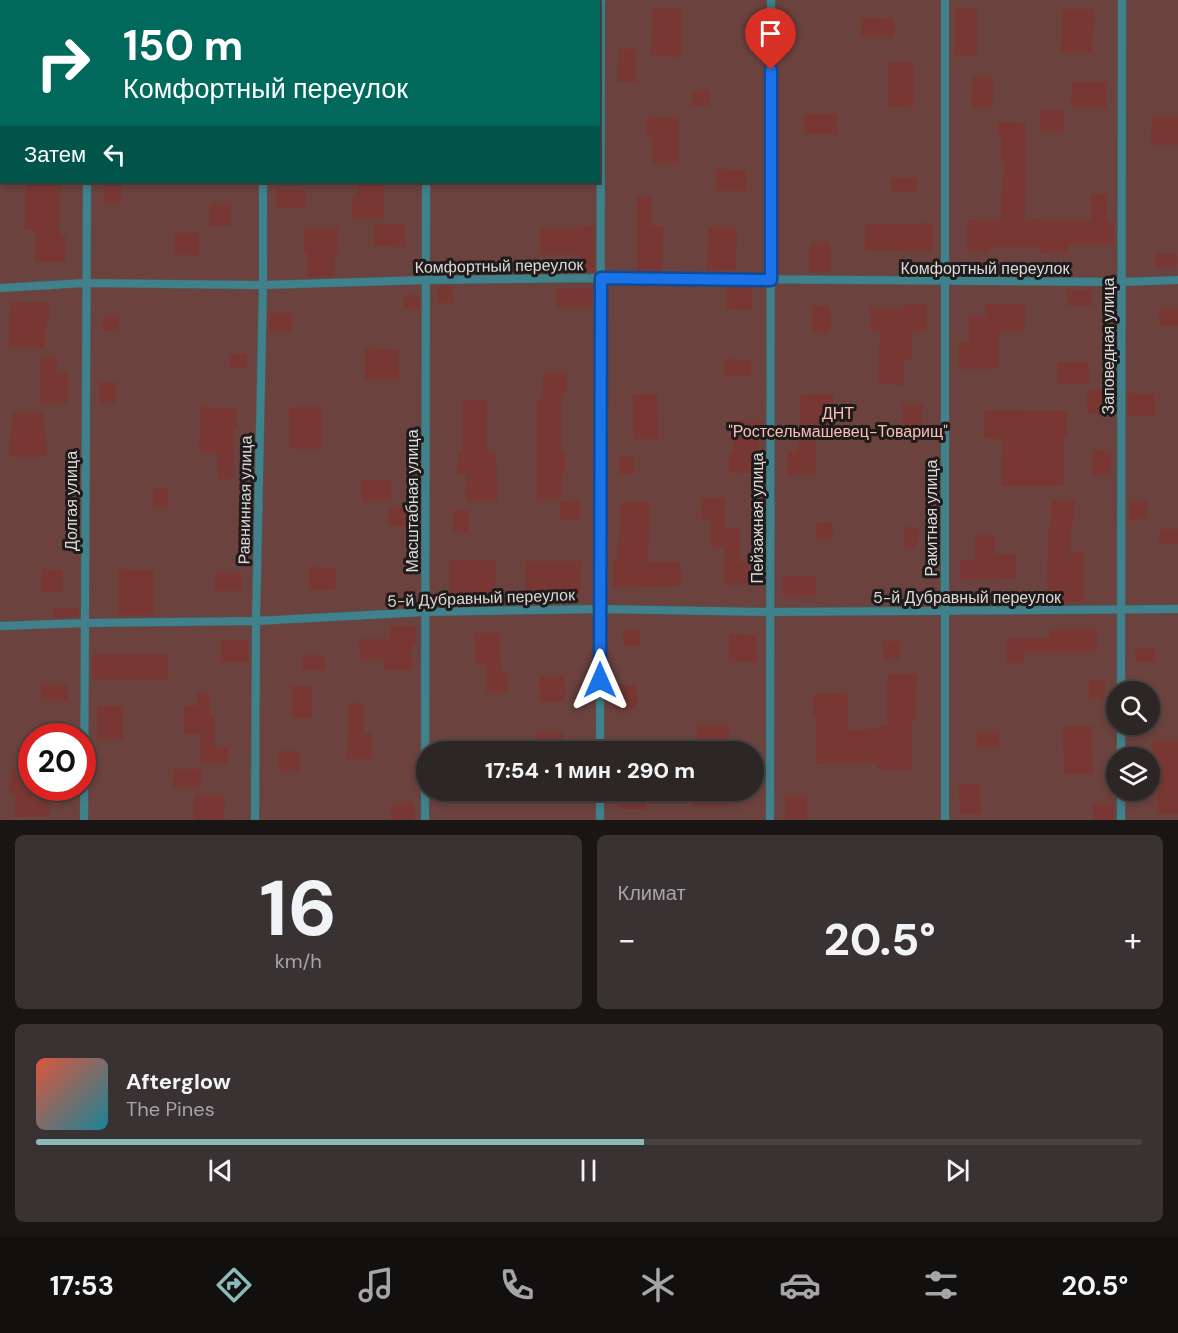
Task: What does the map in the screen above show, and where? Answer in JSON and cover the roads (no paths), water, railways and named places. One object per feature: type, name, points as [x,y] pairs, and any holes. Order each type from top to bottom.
[{"type":"lane","points":[[600,741],[601,0]]},
{"type":"lane","name":"Пейзажная улица","points":[[770,820],[771,0]]},
{"type":"lane","name":"Ракитная улица","points":[[945,0],[945,820]]},
{"type":"lane","name":"Заповедная улица","points":[[1121,681],[1122,0]]},
{"type":"lane","name":"Долгая улица","points":[[84,820],[87,183]]},
{"type":"lane","name":"Равнинная улица","points":[[255,820],[263,183]]},
{"type":"lane","name":"Масштабная улица","points":[[425,820],[426,183]]},
{"type":"lane","name":"Комфортный переулок","points":[[0,288],[85,283],[263,285],[601,278],[945,282],[1178,280]]},
{"type":"lane","name":"5-й Дубравный переулок","points":[[0,626],[256,621],[425,612],[600,609],[770,612],[1178,609]]},
{"type":"lane","points":[[600,801],[600,820]]},
{"type":"lane","points":[[1121,801],[1121,820]]},
{"type":"park label","name":"ДНТ \"Ростсельмашевец-Товарищ\"","points":[[838,422]]}]
